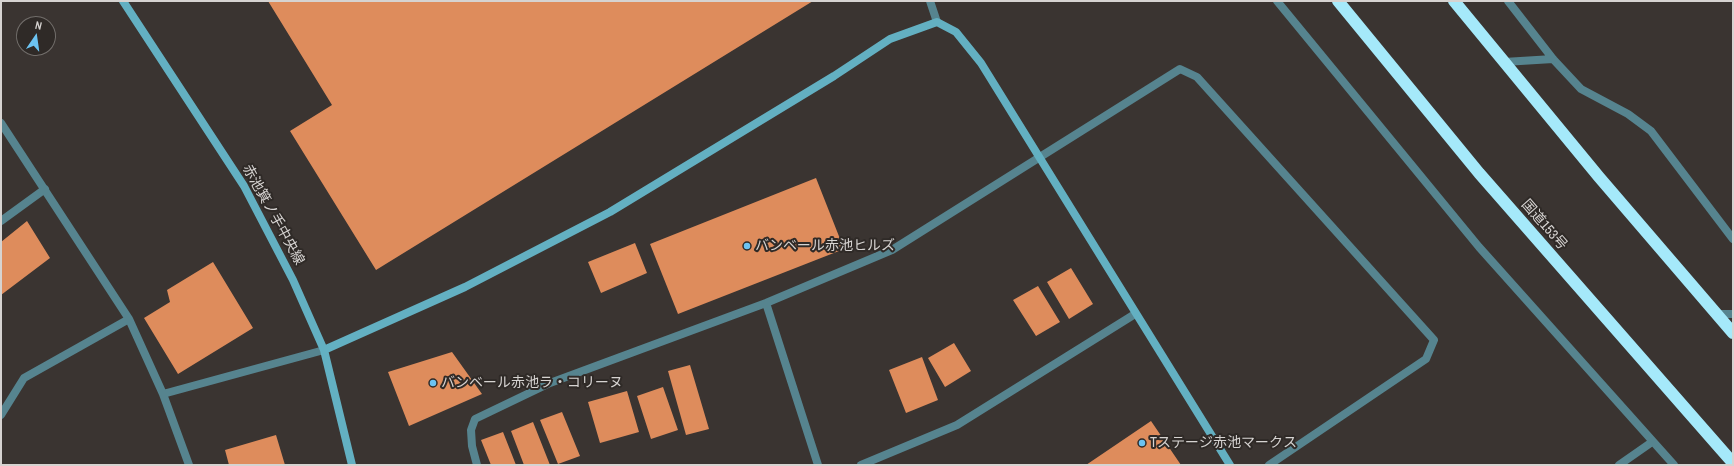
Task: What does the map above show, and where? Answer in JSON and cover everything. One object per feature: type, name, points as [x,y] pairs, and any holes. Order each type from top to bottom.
[{"type":"highway","name":"国道153号","points":[[1338,1],[1479,173],[1733,463]]},
{"type":"highway","points":[[1454,1],[1599,178],[1733,333]]},
{"type":"street","name":"赤池箕ノ手中央線","points":[[122,1],[244,186],[294,280],[324,350],[352,465]]},
{"type":"street","points":[[930,1],[937,22],[956,32],[981,63],[1135,314],[1230,465]]},
{"type":"street","points":[[1277,1],[1307,40],[1479,247],[1674,465]]},
{"type":"street","points":[[1508,1],[1553,59],[1581,89],[1628,114],[1651,131],[1733,239]]},
{"type":"street","points":[[163,394],[324,350],[465,286],[610,212],[834,76],[890,39],[937,22]]},
{"type":"street","points":[[1504,62],[1553,59]]},
{"type":"street","points":[[477,465],[472,446],[472,430],[475,419],[550,383],[766,303],[892,250],[1180,69],[1197,77],[1434,340],[1426,359],[1269,465]]},
{"type":"street","points":[[1,123],[128,319],[163,394],[189,465]]},
{"type":"street","points":[[1,221],[45,189]]},
{"type":"street","points":[[766,303],[818,465]]},
{"type":"street","points":[[861,465],[957,425],[1135,314]]},
{"type":"street","points":[[1718,314],[1733,314]]},
{"type":"street","points":[[1,415],[24,378],[128,319]]},
{"type":"street","points":[[1619,465],[1652,442]]},
{"type":"building","points":[[268,1],[813,1],[376,270],[290,131],[332,105]]},
{"type":"building","name":"バンベール赤池ヒルズ","points":[[816,178],[844,249],[678,314],[650,244]]},
{"type":"building","points":[[27,221],[50,258],[1,295],[1,242]]},
{"type":"building","points":[[635,243],[647,273],[601,293],[588,262]]},
{"type":"building","points":[[213,262],[253,328],[178,374],[144,318],[170,302],[167,290]]},
{"type":"building","points":[[1071,268],[1093,304],[1069,319],[1047,282]]},
{"type":"building","points":[[1038,286],[1060,322],[1036,336],[1013,300]]},
{"type":"building","points":[[954,343],[971,371],[945,387],[928,358]]},
{"type":"building","name":"バンベール赤池ラ・コリーヌ","points":[[452,352],[482,394],[409,426],[388,372]]},
{"type":"building","points":[[922,357],[938,400],[906,413],[889,370]]},
{"type":"building","points":[[690,365],[709,429],[686,435],[668,371]]},
{"type":"building","points":[[663,387],[678,430],[651,439],[637,396]]},
{"type":"building","points":[[627,391],[639,432],[600,443],[588,402]]},
{"type":"building","points":[[562,412],[580,456],[558,464],[540,420]]},
{"type":"building","name":"Tステージ赤池マークス","points":[[1151,421],[1181,465],[1086,465]]},
{"type":"building","points":[[533,422],[550,465],[524,465],[511,431]]},
{"type":"building","points":[[503,432],[516,465],[491,465],[481,440]]},
{"type":"building","points":[[276,435],[285,465],[229,465],[225,450]]},
{"type":"place","name":"バンベール赤池ヒルズ","points":[[747,246]]},
{"type":"place","name":"バンベール赤池ラ・コリーヌ","points":[[433,383]]},
{"type":"place","name":"Tステージ赤池マークス","points":[[1142,443]]}]
